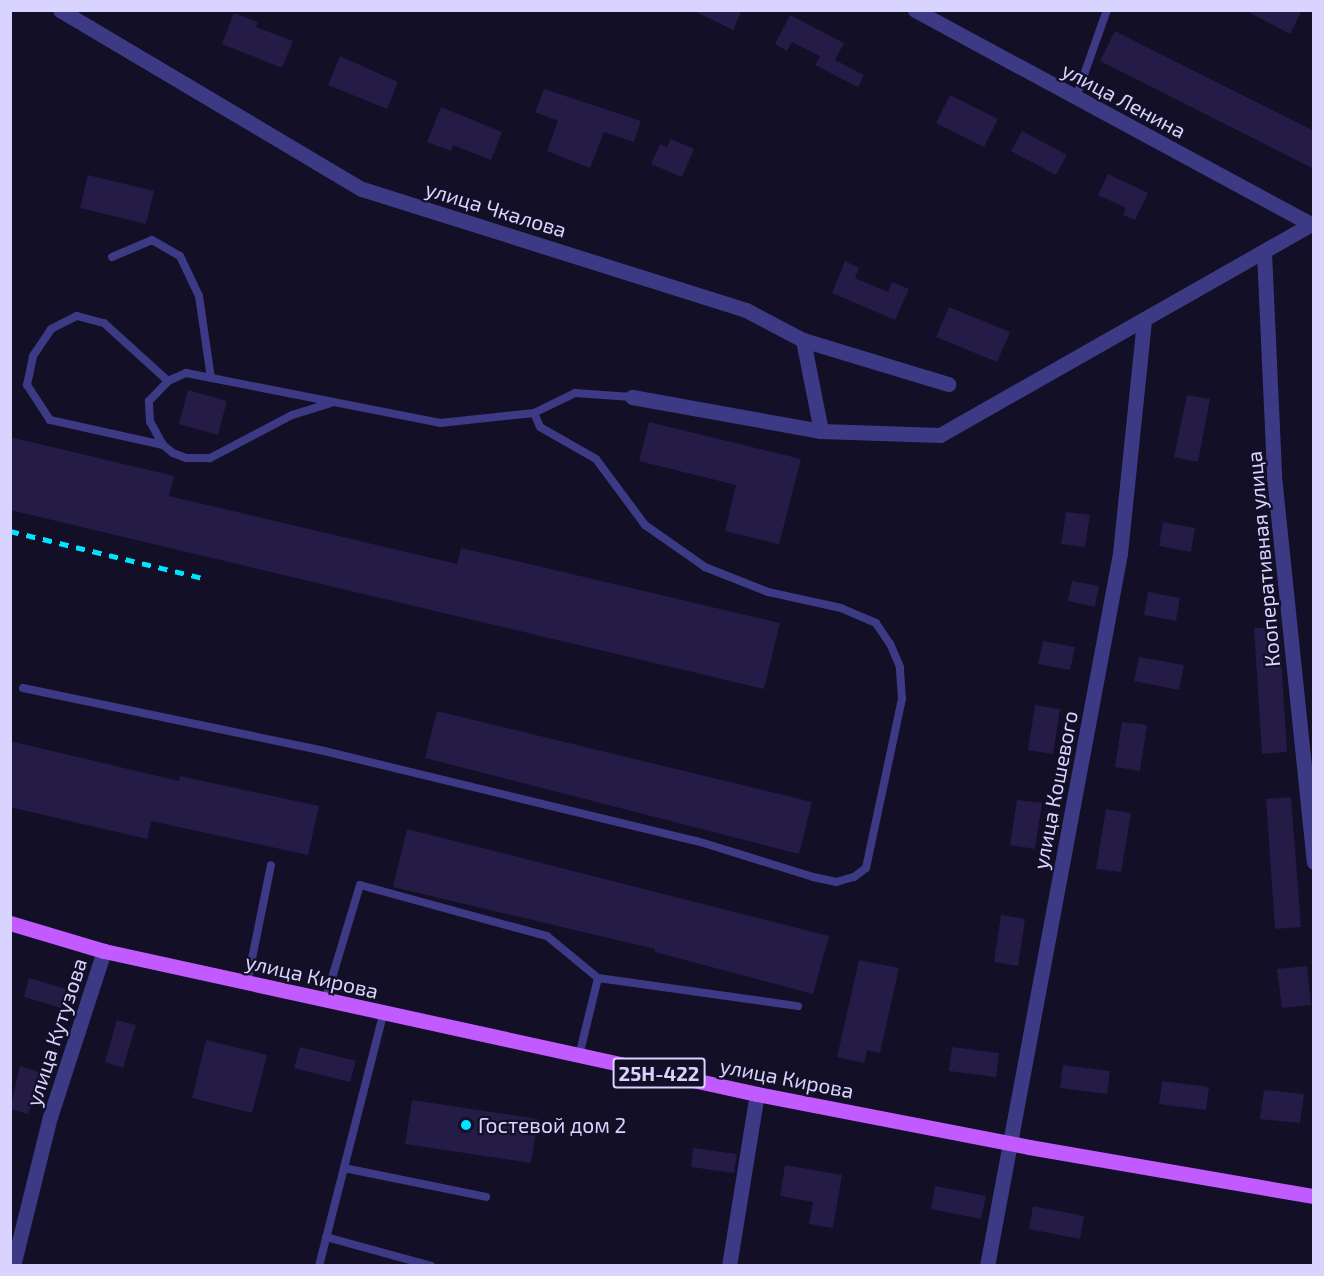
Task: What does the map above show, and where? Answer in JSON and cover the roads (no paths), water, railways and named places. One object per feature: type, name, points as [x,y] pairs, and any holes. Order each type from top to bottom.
[{"type":"main road","name":"улица Кирова","points":[[10,923],[104,951],[757,1094],[1009,1143],[1314,1196]]},
{"type":"street","name":"улица Чкалова","points":[[60,10],[362,189],[746,310],[803,340],[948,384]]},
{"type":"street","name":"улица Ленина","points":[[915,10],[1312,224]]},
{"type":"street","points":[[632,397],[821,431],[940,435],[1312,224]]},
{"type":"street","name":"Кооперативная улица","points":[[1264,252],[1274,476],[1314,862]]},
{"type":"street","name":"улица Кошевого","points":[[987,1266],[1120,553],[1144,319]]},
{"type":"street","points":[[803,340],[821,431]]},
{"type":"street","name":"улица Кутузова","points":[[13,1266],[50,1117],[104,951]]},
{"type":"street","points":[[729,1266],[757,1094]]},
{"type":"lane","points":[[1076,97],[1107,10]]},
{"type":"lane","points":[[112,257],[153,240],[180,256],[199,296],[211,378]]},
{"type":"lane","points":[[168,381],[104,323],[77,316],[51,329],[33,356],[27,385],[50,420],[163,445],[186,458],[210,458],[292,415],[331,403]]},
{"type":"lane","points":[[163,445],[150,422],[150,401],[168,381],[186,373],[440,423],[534,413],[575,393],[632,397]]},
{"type":"lane","points":[[23,688],[336,754],[696,841],[813,878],[836,882],[854,877],[866,868],[902,699],[900,667],[876,623],[840,608],[768,592],[705,567],[645,525],[596,459],[540,427],[534,413]]},
{"type":"lane","points":[[248,983],[272,865]]},
{"type":"lane","points":[[325,1001],[360,885],[547,936],[598,978],[798,1006]]},
{"type":"lane","points":[[579,1056],[598,978]]},
{"type":"lane","points":[[319,1266],[384,1014]]},
{"type":"lane","points":[[344,1168],[486,1197]]},
{"type":"lane","points":[[326,1237],[431,1266]]},
{"type":"railway","points":[[10,531],[207,579]]},
{"type":"place","name":"Гостевой дом 2","points":[[466,1125]]}]
